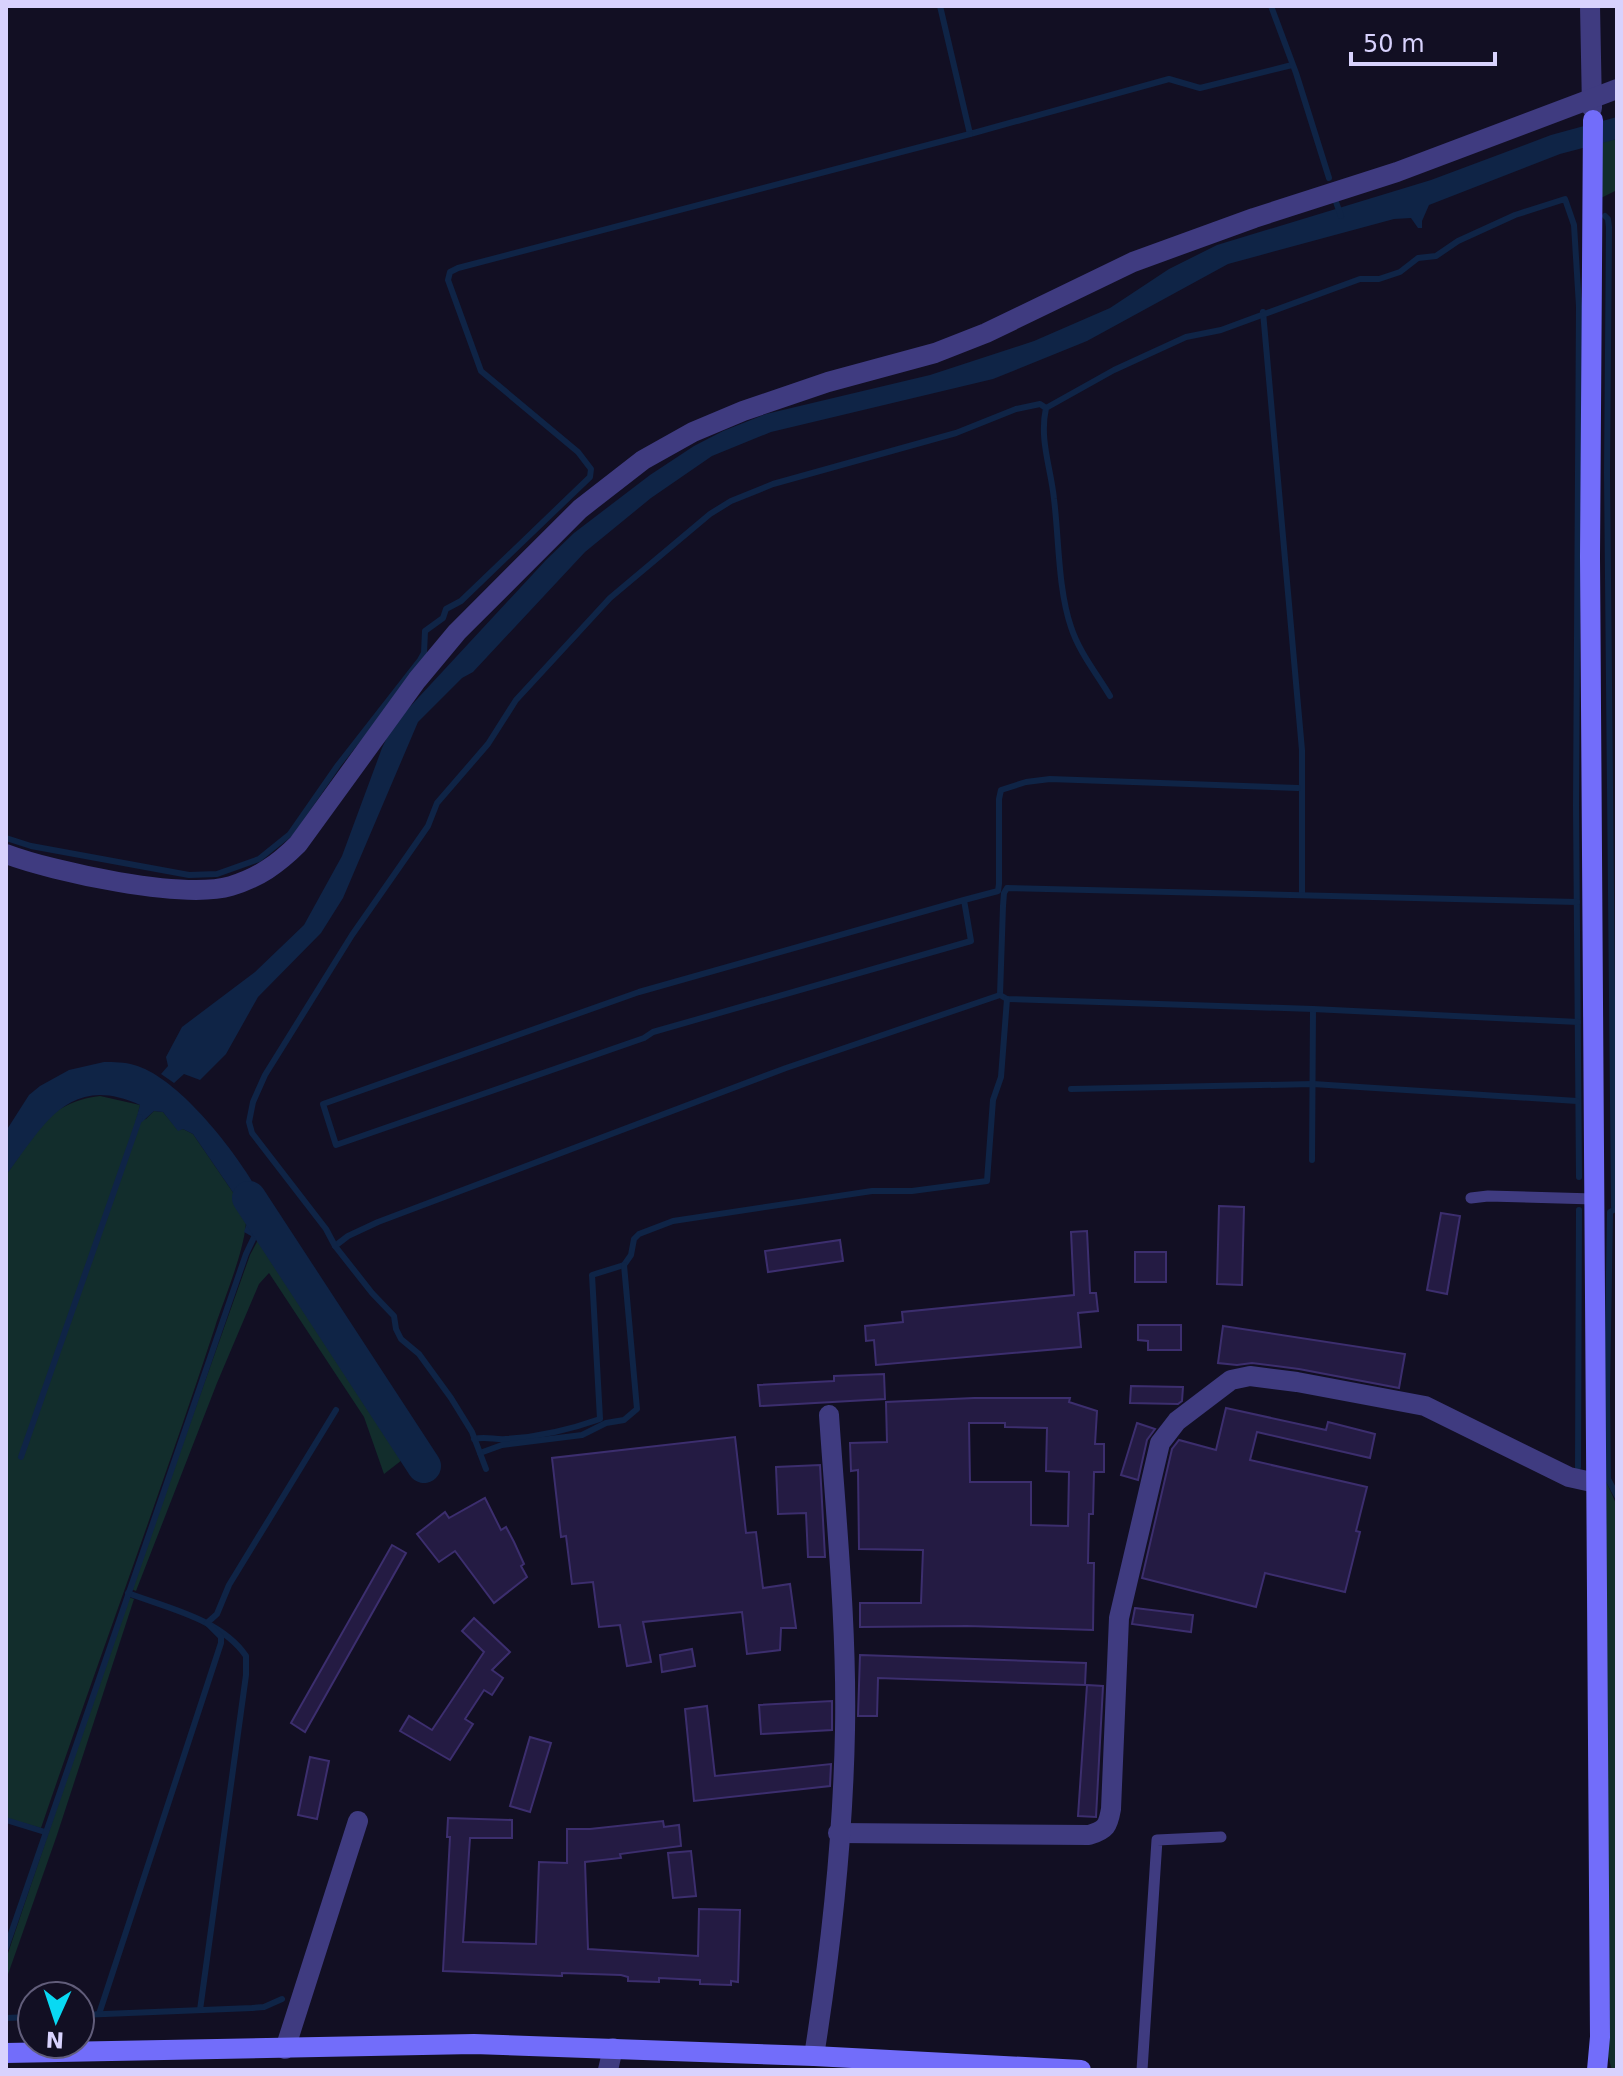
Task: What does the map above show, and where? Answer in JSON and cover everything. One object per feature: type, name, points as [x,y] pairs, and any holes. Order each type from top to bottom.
[{"type":"street","points":[[1590,6],[1593,120],[1590,557],[1600,2021],[1597,2070]]},
{"type":"street","points":[[6,854],[71,871],[154,887],[203,891],[230,886],[260,874],[278,863],[298,844],[417,680],[457,632],[580,509],[643,460],[693,432],[743,411],[828,382],[935,353],[986,333],[1133,262],[1254,218],[1397,172],[1617,89]]},
{"type":"street","points":[[838,1833],[1089,1835],[1103,1831],[1111,1809],[1119,1618],[1160,1443],[1177,1421],[1237,1378],[1250,1376],[1297,1382],[1425,1406],[1569,1477],[1596,1483]]},
{"type":"street","points":[[814,2056],[829,1960],[845,1730],[841,1600],[829,1415]]},
{"type":"street","points":[[285,2049],[358,1821]]},
{"type":"street","points":[[6,2053],[442,2044],[814,2056],[1081,2070]]},
{"type":"street","points":[[608,2070],[613,2048]]},
{"type":"lane","points":[[1471,1198],[1594,1199]]},
{"type":"lane","points":[[1142,2070],[1157,1840],[1221,1837]]},
{"type":"green space","points":[[1617,139],[1617,190],[1601,198],[1602,142]]},
{"type":"green space","points":[[100,1096],[140,1105],[136,1122],[146,1119],[154,1111],[163,1112],[178,1130],[193,1134],[245,1210],[246,1221],[241,1251],[230,1285],[41,1828],[6,1818],[6,1175],[34,1134],[54,1114],[81,1100]]},
{"type":"green space","points":[[265,1238],[277,1246],[411,1453],[384,1474],[364,1417],[269,1273],[259,1284],[217,1383],[136,1591],[131,1589],[250,1255],[258,1240]]},
{"type":"green space","points":[[1606,1481],[1617,1506],[1617,2070],[1612,2070],[1607,2053]]},
{"type":"green space","points":[[128,1597],[134,1599],[6,1980],[6,1959]]},
{"type":"water","points":[[1617,117],[1617,139],[1560,154],[1429,205],[1422,228],[1418,228],[1411,218],[1394,219],[1228,264],[1087,341],[993,379],[771,432],[712,456],[651,498],[585,552],[473,672],[462,678],[418,722],[343,898],[321,933],[258,997],[226,1054],[200,1080],[184,1074],[174,1083],[161,1074],[168,1066],[166,1057],[182,1027],[255,972],[304,925],[342,856],[393,725],[574,533],[694,446],[766,414],[930,375],[1034,341],[1110,308],[1169,269],[1217,245],[1431,180],[1551,135]]},
{"type":"water","points":[[104,1062],[131,1064],[154,1074],[198,1111],[240,1162],[270,1213],[278,1234],[270,1241],[265,1238],[258,1240],[244,1232],[248,1220],[245,1210],[193,1134],[183,1129],[178,1131],[163,1112],[154,1111],[142,1122],[135,1123],[140,1105],[115,1097],[94,1095],[76,1100],[60,1110],[32,1139],[6,1175],[6,1131],[29,1095],[69,1070]]},
{"type":"building","points":[[1219,1206],[1244,1207],[1242,1285],[1217,1284]]},
{"type":"building","points":[[1441,1213],[1460,1216],[1447,1294],[1427,1290]]},
{"type":"building","points":[[1087,1231],[1090,1293],[1096,1293],[1098,1311],[1078,1313],[1081,1347],[876,1365],[874,1340],[866,1341],[865,1326],[903,1322],[902,1312],[1074,1295],[1071,1232]]},
{"type":"building","points":[[840,1240],[843,1261],[768,1272],[765,1251]]},
{"type":"building","points":[[1135,1252],[1166,1252],[1166,1282],[1135,1282]]},
{"type":"building","points":[[1138,1325],[1181,1325],[1181,1350],[1148,1350],[1148,1341],[1138,1340]]},
{"type":"building","points":[[1223,1326],[1405,1354],[1399,1388],[1299,1369],[1252,1363],[1218,1363]]},
{"type":"building","points":[[884,1374],[885,1399],[760,1406],[758,1385],[834,1381],[834,1376]]},
{"type":"building","points":[[1131,1386],[1183,1387],[1182,1401],[1178,1404],[1130,1403]]},
{"type":"building","points":[[1070,1398],[1069,1402],[1097,1411],[1095,1444],[1104,1444],[1104,1472],[1094,1472],[1093,1514],[1089,1514],[1088,1563],[1094,1563],[1093,1630],[860,1627],[860,1603],[921,1603],[923,1550],[859,1549],[858,1470],[851,1471],[850,1443],[887,1442],[886,1402]],"holes":[[[969,1423],[1005,1423],[1005,1427],[1047,1428],[1046,1471],[1069,1472],[1068,1526],[1031,1525],[1031,1482],[970,1482]]]},
{"type":"building","points":[[1226,1408],[1326,1430],[1328,1422],[1375,1434],[1370,1458],[1257,1432],[1250,1460],[1367,1487],[1345,1592],[1265,1573],[1256,1607],[1142,1578],[1172,1449],[1179,1440],[1216,1450]]},
{"type":"building","points":[[1137,1423],[1155,1429],[1147,1440],[1138,1480],[1121,1475]]},
{"type":"building","points":[[735,1437],[746,1533],[756,1532],[763,1588],[790,1584],[796,1628],[781,1628],[780,1650],[747,1654],[742,1612],[643,1622],[651,1662],[627,1666],[620,1625],[599,1627],[593,1582],[572,1584],[566,1536],[561,1537],[552,1458]]},
{"type":"building","points":[[820,1465],[825,1557],[808,1557],[806,1513],[778,1514],[776,1467]]},
{"type":"building","points":[[485,1498],[501,1530],[506,1527],[514,1542],[527,1577],[494,1603],[455,1551],[439,1562],[417,1534],[445,1512],[449,1518]]},
{"type":"building","points":[[392,1545],[406,1553],[305,1732],[291,1723]]},
{"type":"building","points":[[1135,1608],[1193,1615],[1191,1632],[1132,1624]]},
{"type":"building","points":[[474,1618],[510,1652],[492,1670],[503,1678],[492,1695],[484,1690],[465,1719],[473,1724],[450,1760],[400,1731],[409,1716],[432,1730],[484,1652],[462,1631]]},
{"type":"building","points":[[692,1649],[695,1666],[662,1672],[660,1655]]},
{"type":"building","points":[[860,1655],[1086,1663],[1085,1685],[878,1678],[877,1716],[858,1716]]},
{"type":"building","points":[[1087,1685],[1103,1686],[1096,1817],[1078,1816]]},
{"type":"building","points":[[832,1701],[832,1730],[761,1734],[759,1705]]},
{"type":"building","points":[[707,1706],[715,1776],[831,1764],[830,1786],[694,1801],[685,1709]]},
{"type":"building","points":[[530,1737],[551,1743],[530,1812],[510,1806]]},
{"type":"building","points":[[310,1757],[329,1761],[317,1819],[298,1815]]},
{"type":"building","points":[[448,1818],[512,1820],[512,1838],[470,1838],[463,1942],[536,1944],[539,1862],[567,1863],[567,1829],[663,1821],[664,1827],[679,1825],[681,1846],[585,1862],[588,1949],[698,1956],[699,1909],[740,1910],[738,1982],[731,1981],[731,1985],[700,1984],[700,1980],[659,1978],[659,1982],[628,1981],[628,1977],[621,1975],[443,1971],[450,1837],[447,1837]]},
{"type":"building","points":[[691,1851],[696,1896],[673,1898],[668,1853]]},
{"type":"waterway","points":[[940,6],[970,134],[1169,79],[1200,88],[1292,65]]},
{"type":"waterway","points":[[1271,6],[1329,178]]},
{"type":"waterway","points":[[6,838],[31,846],[189,875],[217,874],[259,859],[290,834],[338,765],[420,660],[424,653],[425,631],[443,618],[446,609],[461,601],[590,477],[591,469],[578,452],[481,371],[448,280],[450,272],[970,134]]},
{"type":"waterway","points":[[1110,696],[1079,645],[1067,612],[1045,443],[1046,408],[1114,370],[1186,337],[1221,330],[1360,279],[1379,279],[1400,272],[1418,258],[1436,256],[1458,241],[1515,215],[1565,199],[1574,225],[1579,306],[1576,806],[1579,1177]]},
{"type":"waterway","points":[[1336,202],[1341,216]]},
{"type":"waterway","points":[[1605,216],[1609,227],[1607,473],[1614,1207]]},
{"type":"waterway","points":[[1263,312],[1302,750],[1302,893]]},
{"type":"waterway","points":[[486,1469],[472,1432],[419,1354],[401,1339],[394,1316],[335,1246],[326,1229],[252,1133],[249,1122],[253,1102],[265,1075],[352,935],[428,826],[437,803],[488,744],[516,700],[610,598],[710,514],[731,501],[773,484],[956,433],[1016,409],[1040,404],[1046,408]]},
{"type":"waterway","points":[[964,900],[971,941],[653,1032],[644,1038],[336,1145],[323,1104],[639,992],[964,900],[998,891],[1001,790],[1050,779],[1298,788]]},
{"type":"waterway","points":[[1000,995],[1003,906],[1007,888],[1577,902]]},
{"type":"waterway","points":[[335,1246],[378,1222],[786,1068],[1000,995],[1007,999],[1578,1022]]},
{"type":"waterway","points":[[474,1439],[530,1437],[600,1419],[592,1275],[624,1265],[639,1234],[673,1221],[872,1191],[912,1191],[987,1181],[993,1100],[1001,1077],[1007,999]]},
{"type":"waterway","points":[[1312,1160],[1313,1009]]},
{"type":"waterway","points":[[1071,1089],[1313,1084],[1577,1101]]},
{"type":"waterway","points":[[21,1457],[140,1117]]},
{"type":"waterway","points":[[249,1198],[424,1466]]},
{"type":"waterway","points":[[1617,1208],[1610,1212],[1607,1391],[1608,1479],[1617,1496]]},
{"type":"waterway","points":[[1578,1467],[1579,1210]]},
{"type":"waterway","points":[[6,1948],[246,1254],[256,1233]]},
{"type":"waterway","points":[[480,1453],[502,1445],[582,1435],[606,1423],[624,1420],[637,1409],[624,1265]]},
{"type":"waterway","points":[[99,2014],[221,1643],[221,1637],[207,1623],[217,1614],[229,1585],[336,1410]]},
{"type":"waterway","points":[[128,1593],[208,1624],[235,1643],[246,1656],[246,1675],[200,2010]]},
{"type":"waterway","points":[[6,1820],[45,1832]]},
{"type":"waterway","points":[[96,2014],[252,2008],[264,2007],[282,1999]]},
{"type":"waterway","points":[[6,2018],[16,2018]]}]
